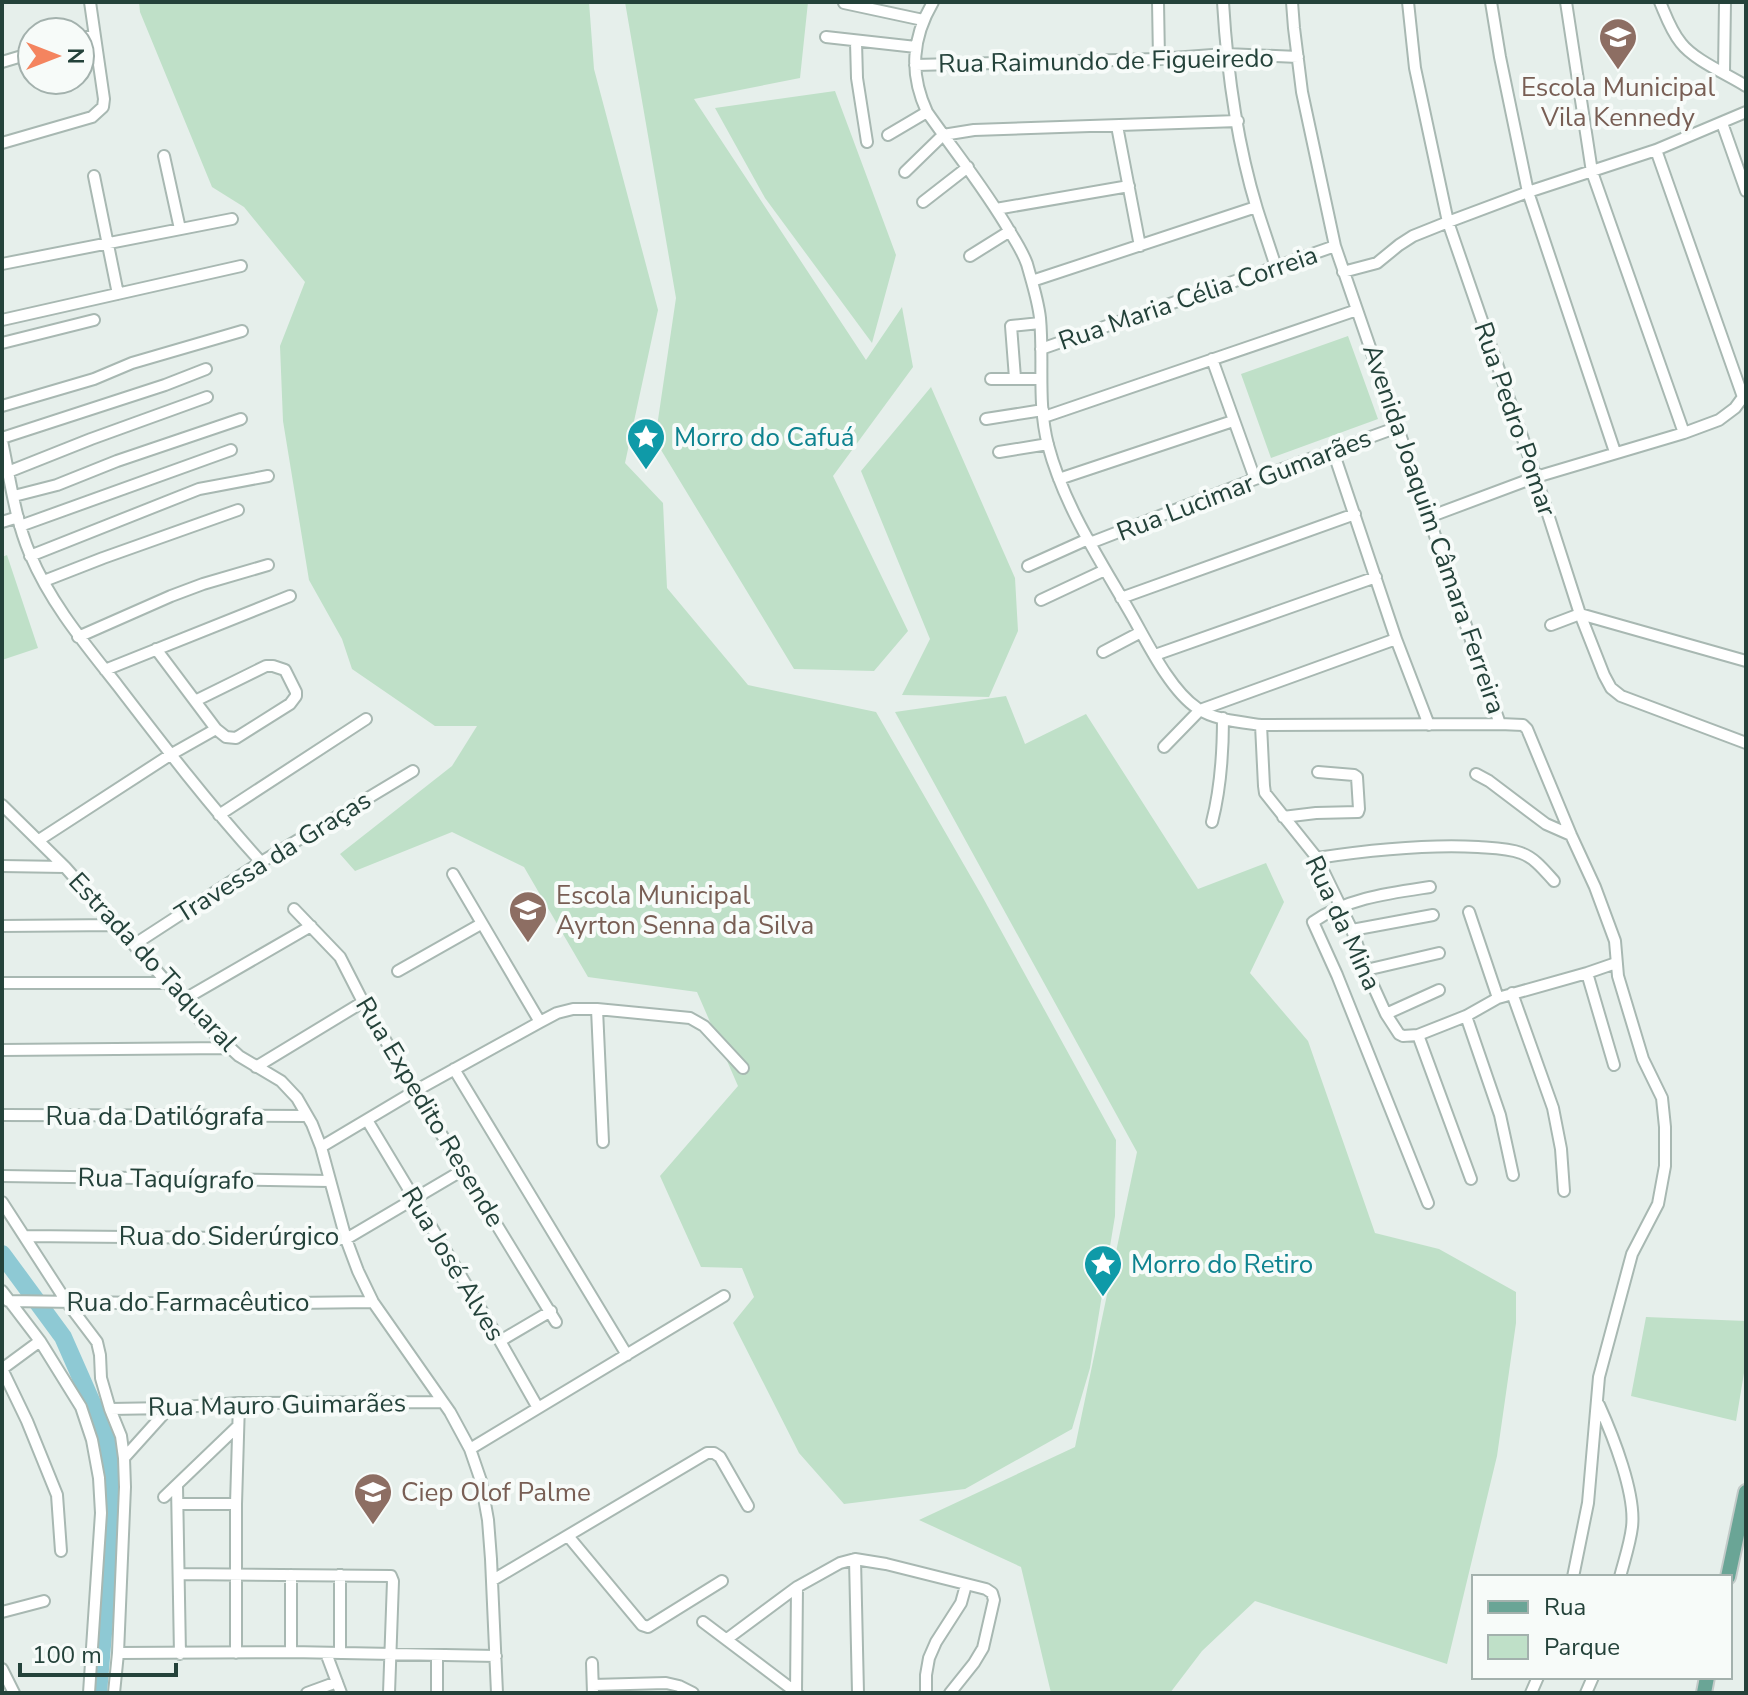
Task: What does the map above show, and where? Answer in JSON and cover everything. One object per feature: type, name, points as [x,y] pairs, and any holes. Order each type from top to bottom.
[{"type":"main road","points":[[1728,1575],[1746,1492]]},
{"type":"street","points":[[933,2],[923,20],[916,47],[919,94],[927,112],[968,167],[1020,249],[1032,281],[1040,323],[1044,414],[1048,444],[1059,479],[1105,570],[1177,690],[1200,710],[1261,725],[1500,724]]},
{"type":"street","points":[[1158,2],[1159,59]]},
{"type":"street","points":[[1223,2],[1226,54],[1238,121],[1256,207],[1276,267]]},
{"type":"street","name":"Avenida Joaquim Câmara Ferreira","points":[[1292,2],[1306,117],[1343,272],[1500,724],[1518,724],[1527,729],[1615,941],[1618,976],[1643,1059],[1662,1098],[1665,1166],[1658,1204],[1632,1254],[1599,1377],[1598,1403],[1609,1427],[1632,1507],[1632,1527],[1620,1575]]},
{"type":"street","name":"Rua Pedro Pomar","points":[[1408,2],[1415,68],[1448,222],[1580,614],[1604,675],[1611,688],[1621,696],[1746,743]]},
{"type":"street","points":[[1491,2],[1528,192],[1615,452]]},
{"type":"street","points":[[1566,2],[1592,172],[1684,433]]},
{"type":"street","points":[[1660,2],[1671,29],[1682,44],[1696,57],[1746,86]]},
{"type":"street","points":[[1724,72],[1725,2]]},
{"type":"street","points":[[844,3],[923,20]]},
{"type":"street","points":[[826,37],[916,47]]},
{"type":"street","points":[[856,42],[857,78],[867,142]]},
{"type":"street","points":[[2,143],[92,117],[103,107],[96,48]]},
{"type":"street","name":"Rua Raimundo de Figueiredo","points":[[915,65],[1159,59],[1226,54],[1298,57]]},
{"type":"street","points":[[888,135],[927,112]]},
{"type":"street","points":[[1343,272],[1377,263],[1413,236],[1448,222],[1656,150],[1746,112]]},
{"type":"street","points":[[905,172],[943,135],[974,130],[1238,121]]},
{"type":"street","points":[[1722,123],[1746,191]]},
{"type":"street","points":[[1117,126],[1140,246]]},
{"type":"street","points":[[1429,517],[1536,477],[1719,420],[1744,395],[1656,150]]},
{"type":"street","points":[[164,156],[180,229]]},
{"type":"street","points":[[923,202],[968,167]]},
{"type":"street","points":[[94,176],[118,294]]},
{"type":"street","points":[[996,209],[1129,186]]},
{"type":"street","points":[[1032,281],[1256,207]]},
{"type":"street","points":[[2,264],[232,219]]},
{"type":"street","points":[[970,256],[1010,231]]},
{"type":"street","name":"Rua Maria Célia Correia","points":[[1041,349],[1335,246]]},
{"type":"street","points":[[2,320],[241,266]]},
{"type":"street","points":[[986,419],[1044,414],[1357,310]]},
{"type":"street","points":[[2,343],[94,320]]},
{"type":"street","points":[[1015,378],[1011,326],[1040,323]]},
{"type":"street","points":[[2,406],[242,331]]},
{"type":"street","points":[[1212,359],[1255,479]]},
{"type":"street","points":[[206,369],[2,440],[19,521],[30,556],[62,615],[170,755],[261,862]]},
{"type":"street","points":[[991,379],[1041,379]]},
{"type":"street","points":[[8,472],[207,397]]},
{"type":"street","points":[[14,496],[57,485],[241,419]]},
{"type":"street","points":[[1059,479],[1233,421]]},
{"type":"street","name":"Rua Lucimar Gumarães","points":[[1028,566],[1398,427]]},
{"type":"street","points":[[999,452],[1048,444]]},
{"type":"street","points":[[2,522],[19,521],[231,450]]},
{"type":"street","points":[[1333,451],[1396,639],[1429,725]]},
{"type":"street","points":[[30,556],[199,489],[268,476]]},
{"type":"street","points":[[44,581],[238,510]]},
{"type":"street","points":[[1121,598],[1355,514]]},
{"type":"street","points":[[78,637],[171,596],[268,565]]},
{"type":"street","points":[[1041,600],[1105,570]]},
{"type":"street","points":[[1155,655],[1376,577]]},
{"type":"street","points":[[105,670],[290,596]]},
{"type":"street","points":[[1551,625],[1580,614],[1746,661]]},
{"type":"street","points":[[1103,652],[1141,632]]},
{"type":"street","points":[[1164,747],[1200,710],[1396,639]]},
{"type":"street","points":[[156,649],[195,701],[216,729],[231,739],[290,704],[296,696],[285,670],[266,666],[195,701]]},
{"type":"street","points":[[1212,822],[1222,768],[1223,718]]},
{"type":"street","points":[[219,815],[366,719]]},
{"type":"street","name":"Rua da Mina","points":[[1261,725],[1265,793],[1317,858],[1342,906],[1386,1014],[1399,1034],[1408,1037],[1418,1035]]},
{"type":"street","points":[[39,840],[170,755],[216,729]]},
{"type":"street","name":"Travessa da Graças","points":[[135,944],[261,862],[413,771]]},
{"type":"street","points":[[1283,817],[1358,812],[1357,777],[1318,772]]},
{"type":"street","points":[[1476,774],[1546,824],[1571,835]]},
{"type":"street","name":"Estrada do Taquaral","points":[[2,805],[65,867],[201,1021],[229,1048],[281,1081],[297,1098],[321,1147],[358,1271],[373,1302],[443,1402],[470,1449],[481,1481],[493,1580],[497,1693]]},
{"type":"street","points":[[1317,858],[1386,849],[1456,846],[1505,849],[1534,858],[1554,881]]},
{"type":"street","points":[[2,866],[65,867]]},
{"type":"street","points":[[453,874],[540,1022]]},
{"type":"street","points":[[1428,1203],[1337,975],[1313,925],[1315,920],[1342,906],[1386,894],[1430,887]]},
{"type":"street","name":"Rua Expedito Resende","points":[[294,909],[340,957],[415,1091],[553,1316],[500,1341]]},
{"type":"street","points":[[1469,912],[1498,998]]},
{"type":"street","points":[[1352,930],[1433,915]]},
{"type":"street","points":[[398,971],[481,924]]},
{"type":"street","points":[[2,926],[118,925]]},
{"type":"street","points":[[183,1000],[311,926]]},
{"type":"street","points":[[1366,970],[1439,953]]},
{"type":"street","points":[[1471,1179],[1418,1035],[1466,1016],[1498,998],[1616,963]]},
{"type":"street","points":[[1587,973],[1614,1065]]},
{"type":"street","points":[[2,983],[168,983]]},
{"type":"street","points":[[1386,1014],[1439,990]]},
{"type":"street","points":[[1512,993],[1553,1108],[1561,1149],[1564,1191]]},
{"type":"street","points":[[256,1067],[363,1002]]},
{"type":"street","points":[[321,1147],[454,1069],[557,1013],[573,1009],[690,1018],[704,1026],[743,1068]]},
{"type":"street","points":[[597,1009],[603,1142]]},
{"type":"street","points":[[1466,1016],[1500,1115],[1513,1175]]},
{"type":"street","points":[[2,1050],[229,1048]]},
{"type":"street","points":[[454,1069],[627,1355]]},
{"type":"street","name":"Rua da Datilógrafa","points":[[2,1115],[307,1116]]},
{"type":"street","name":"Rua José Alves","points":[[367,1120],[538,1408]]},
{"type":"street","name":"Rua do Siderúrgico","points":[[25,1236],[346,1239],[463,1170]]},
{"type":"street","name":"Rua Taquígrafo","points":[[2,1176],[330,1181]]},
{"type":"street","points":[[2,1202],[61,1301],[97,1342],[101,1378],[121,1436],[124,1458],[114,1693]]},
{"type":"street","points":[[2,1291],[6,1301],[40,1341],[81,1407],[92,1440],[99,1478],[100,1526],[89,1693]]},
{"type":"street","points":[[470,1449],[724,1296]]},
{"type":"street","name":"Rua do Farmacêutico","points":[[6,1301],[214,1304],[373,1302]]},
{"type":"street","points":[[40,1341],[2,1369],[52,1481],[59,1509],[61,1551]]},
{"type":"street","name":"Rua Mauro Guimarães","points":[[110,1409],[239,1403],[443,1402]]},
{"type":"street","points":[[236,1653],[239,1403]]},
{"type":"street","points":[[1573,1575],[1588,1503],[1598,1403]]},
{"type":"street","points":[[124,1458],[169,1408]]},
{"type":"street","points":[[164,1497],[238,1426]]},
{"type":"street","points":[[493,1580],[707,1453],[720,1457],[748,1506]]},
{"type":"street","points":[[177,1486],[180,1654]]},
{"type":"street","points":[[178,1504],[236,1504]]},
{"type":"street","points":[[568,1536],[642,1625],[648,1627],[722,1581]]},
{"type":"street","points":[[855,1559],[858,1693]]},
{"type":"street","points":[[727,1639],[797,1587],[840,1563],[855,1559],[886,1564],[992,1593],[994,1600],[983,1648],[950,1693]]},
{"type":"street","points":[[179,1574],[391,1576],[389,1693]]},
{"type":"street","points":[[291,1575],[291,1652]]},
{"type":"street","points":[[340,1575],[340,1653]]},
{"type":"street","points":[[926,1693],[929,1658],[961,1603],[966,1585]]},
{"type":"street","points":[[796,1693],[797,1587]]},
{"type":"street","points":[[2,1612],[44,1601]]},
{"type":"street","points":[[703,1622],[796,1693]]},
{"type":"street","points":[[118,1653],[496,1656]]},
{"type":"street","points":[[307,1693],[339,1688],[326,1653]]},
{"type":"street","points":[[437,1655],[437,1693]]},
{"type":"street","points":[[592,1663],[593,1689],[666,1683],[693,1693]]},
{"type":"street","points":[[2,1669],[14,1693]]},
{"type":"green space","points":[[139,2],[589,2],[594,69],[658,310],[625,463],[663,503],[667,588],[748,685],[876,712],[982,896],[1116,1140],[1115,1216],[1090,1368],[1072,1429],[965,1489],[844,1504],[799,1453],[733,1323],[754,1297],[742,1268],[701,1267],[660,1176],[738,1086],[697,992],[588,977],[524,867],[452,832],[355,871],[340,854],[452,766],[477,726],[435,726],[352,669],[342,639],[309,580],[283,421],[280,346],[305,282],[244,207],[212,187],[140,12]]},
{"type":"green space","points":[[625,2],[808,2],[800,78],[694,99],[866,360],[902,307],[913,367],[833,476],[908,631],[874,671],[794,669],[655,440],[676,298]]},
{"type":"green space","points":[[835,91],[896,255],[872,343],[765,198],[715,108]]},
{"type":"green space","points":[[1348,336],[1378,419],[1271,458],[1241,374]]},
{"type":"green space","points":[[931,387],[1015,578],[1018,631],[989,697],[902,695],[930,639],[861,471]]},
{"type":"green space","points":[[7,555],[38,648],[2,660],[2,557]]},
{"type":"green space","points":[[1006,696],[1025,744],[1086,714],[1198,889],[1266,863],[1284,902],[1250,973],[1308,1041],[1375,1233],[1439,1249],[1516,1292],[1516,1323],[1497,1456],[1447,1664],[1255,1601],[1202,1651],[1170,1693],[1051,1693],[1021,1567],[919,1520],[1075,1447],[1137,1152],[895,712]]},
{"type":"green space","points":[[1646,1317],[1746,1321],[1746,1361],[1736,1421],[1631,1396]]},
{"type":"waterway","points":[[2,1254],[63,1337],[107,1437],[114,1488],[98,1693]]},
{"type":"place","name":"Escola Municipal Vila Kennedy","points":[[1618,71]]},
{"type":"place","name":"Morro do Cafuá","points":[[646,471]]},
{"type":"place","name":"Escola Municipal Ayrton Senna da Silva","points":[[528,944]]},
{"type":"place","name":"Morro do Retiro","points":[[1103,1298]]},
{"type":"place","name":"Ciep Olof Palme","points":[[373,1526]]}]
